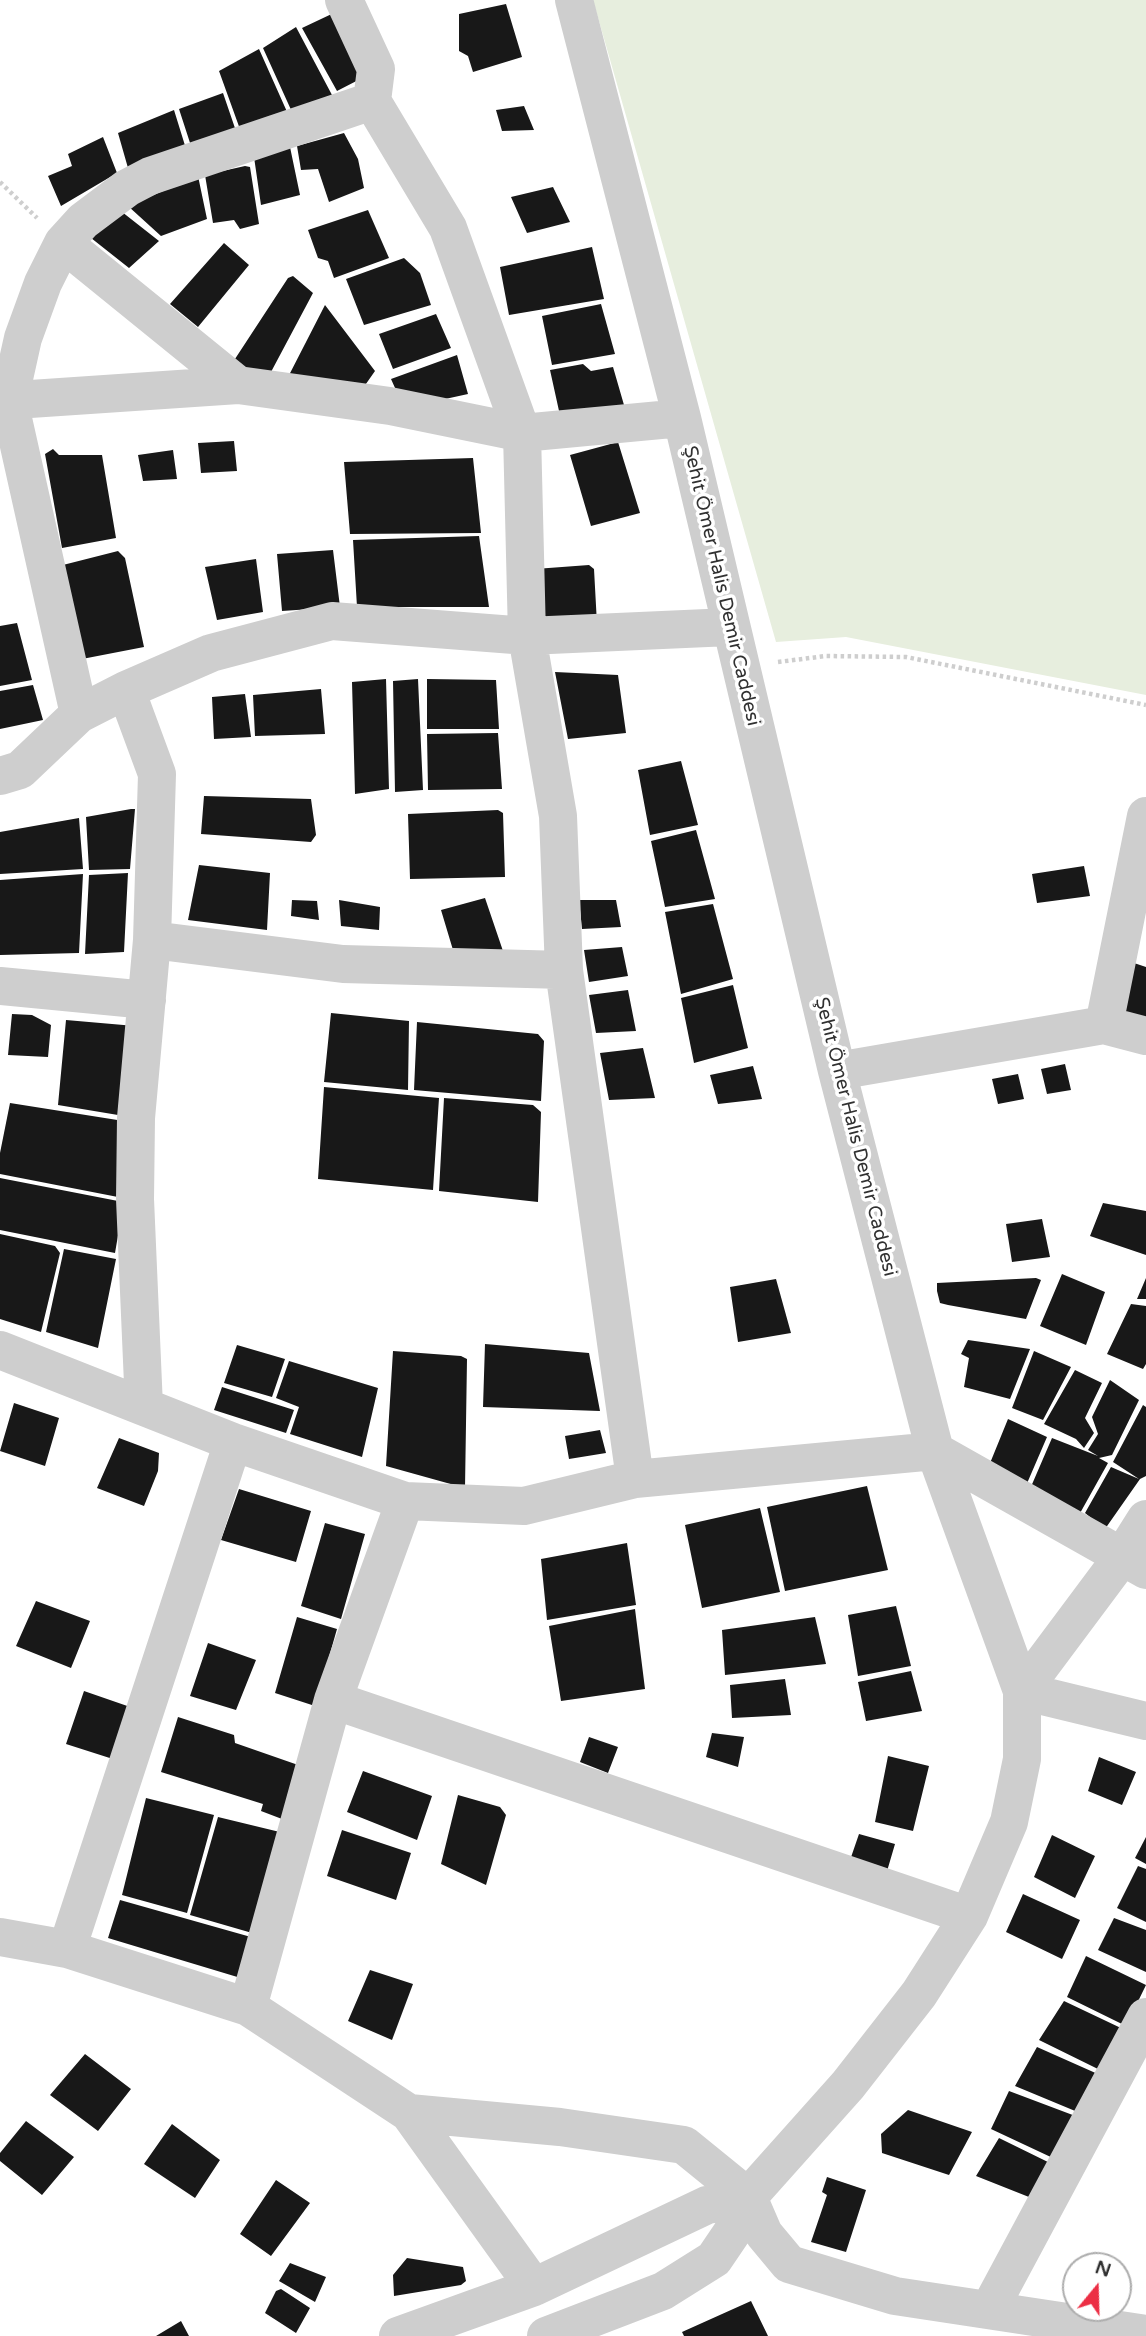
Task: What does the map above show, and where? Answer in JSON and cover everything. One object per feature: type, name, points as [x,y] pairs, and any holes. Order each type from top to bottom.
[{"type":"street","points":[[344,0],[376,69],[372,102],[448,228],[522,433],[527,636],[558,817],[564,971],[635,1479]]},
{"type":"street","name":"Şehit Ömer Halis Demir Caddesi","points":[[546,2336],[663,2291],[714,2259],[735,2228],[748,2197],[848,2085],[919,1994],[969,1916],[1009,1822],[1022,1759],[1022,1691],[935,1451],[837,1071],[682,418],[574,0]]},
{"type":"street","points":[[79,715],[5,401],[23,338],[63,243],[106,202],[150,177],[372,102]]},
{"type":"street","points":[[63,243],[238,385]]},
{"type":"street","points":[[5,401],[238,385],[390,407],[522,433],[682,418]]},
{"type":"street","points":[[0,776],[20,770],[79,715],[126,690],[211,653],[332,621],[527,636],[730,627]]},
{"type":"street","points":[[126,690],[158,774],[152,940],[136,1118],[135,1199],[144,1407]]},
{"type":"street","points":[[1104,1025],[1141,853],[1146,816]]},
{"type":"street","points":[[152,940],[343,964],[564,971]]},
{"type":"street","points":[[0,986],[147,1000]]},
{"type":"street","points":[[837,1071],[1104,1025],[1146,1036]]},
{"type":"street","points":[[0,1350],[233,1442],[405,1501],[524,1506],[635,1479],[935,1451],[1134,1564]]},
{"type":"street","points":[[67,1949],[233,1442]]},
{"type":"street","points":[[248,2007],[333,1700],[405,1501]]},
{"type":"street","points":[[1146,1519],[1134,1564],[1022,1691],[1146,1721]]},
{"type":"street","points":[[333,1700],[969,1916]]},
{"type":"street","points":[[0,1937],[67,1949],[248,2007],[409,2113],[534,2287]]},
{"type":"street","points":[[989,2310],[1146,2017]]},
{"type":"street","points":[[409,2113],[560,2127],[684,2145],[748,2197],[764,2234],[789,2264],[895,2297],[1146,2334]]},
{"type":"street","points":[[398,2336],[534,2287],[707,2205],[748,2197]]},
{"type":"path","points":[[0,182],[63,243]]},
{"type":"path","points":[[741,672],[787,660],[826,656],[906,657],[1146,705]]},
{"type":"green space","points":[[593,0],[1146,0],[1146,695],[846,637],[776,642]]},
{"type":"building","points":[[506,4],[522,57],[473,72],[468,56],[459,51],[459,14]]},
{"type":"building","points":[[338,11],[370,74],[337,91],[302,28]]},
{"type":"building","points":[[296,27],[332,95],[292,112],[263,48]]},
{"type":"building","points":[[259,49],[288,114],[241,132],[219,71]]},
{"type":"building","points":[[223,93],[237,134],[192,149],[179,109]]},
{"type":"building","points":[[524,106],[534,130],[502,131],[496,110]]},
{"type":"building","points":[[174,110],[187,152],[128,168],[118,133]]},
{"type":"building","points":[[344,133],[358,159],[364,188],[329,202],[318,169],[301,170],[297,146]]},
{"type":"building","points":[[103,137],[117,173],[61,206],[48,176],[72,166],[68,154]]},
{"type":"building","points":[[290,147],[300,195],[261,205],[254,157]]},
{"type":"building","points":[[250,167],[259,224],[240,229],[234,220],[213,223],[205,175]]},
{"type":"building","points":[[198,176],[207,219],[161,236],[128,206]]},
{"type":"building","points":[[553,187],[570,222],[527,233],[511,197]]},
{"type":"building","points":[[117,208],[159,241],[129,268],[86,234]]},
{"type":"building","points":[[368,210],[389,258],[334,278],[328,261],[318,258],[308,230]]},
{"type":"building","points":[[224,243],[249,265],[198,327],[170,304]]},
{"type":"building","points":[[592,247],[604,299],[509,315],[500,267]]},
{"type":"building","points":[[404,258],[420,273],[431,305],[364,325],[346,279]]},
{"type":"building","points":[[293,276],[313,293],[263,387],[233,362],[288,278]]},
{"type":"building","points":[[601,304],[615,354],[552,365],[542,316]]},
{"type":"building","points":[[325,305],[375,371],[354,401],[286,381]]},
{"type":"building","points":[[436,314],[451,348],[393,369],[379,334]]},
{"type":"building","points":[[457,355],[468,394],[404,408],[391,379]]},
{"type":"building","points":[[583,364],[591,371],[613,367],[624,405],[561,420],[550,370]]},
{"type":"building","points":[[234,441],[237,471],[201,473],[198,443]]},
{"type":"building","points":[[618,442],[640,513],[591,526],[570,455]]},
{"type":"building","points":[[53,449],[59,455],[102,455],[116,538],[62,548],[45,454]]},
{"type":"building","points":[[173,450],[177,479],[143,481],[138,455]]},
{"type":"building","points":[[473,458],[481,533],[350,534],[344,462]]},
{"type":"building","points":[[479,536],[489,607],[357,607],[353,540]]},
{"type":"building","points":[[333,550],[340,607],[282,611],[277,554]]},
{"type":"building","points":[[118,551],[125,558],[144,647],[82,659],[59,566]]},
{"type":"building","points":[[256,559],[263,612],[217,620],[205,567]]},
{"type":"building","points":[[589,565],[594,569],[597,624],[541,625],[535,569]]},
{"type":"building","points":[[17,623],[32,680],[0,686],[0,626]]},
{"type":"building","points":[[555,672],[618,675],[626,733],[568,739]]},
{"type":"building","points":[[386,679],[389,789],[355,794],[352,682]]},
{"type":"building","points":[[418,679],[423,790],[395,792],[393,681]]},
{"type":"building","points":[[427,679],[496,680],[499,729],[427,729]]},
{"type":"building","points":[[33,685],[43,720],[0,729],[0,691]]},
{"type":"building","points":[[321,689],[325,734],[255,736],[253,695]]},
{"type":"building","points":[[245,694],[251,737],[214,739],[212,697]]},
{"type":"building","points":[[498,733],[502,789],[428,790],[427,734]]},
{"type":"building","points":[[681,761],[698,825],[650,835],[638,770]]},
{"type":"building","points":[[204,796],[311,799],[316,835],[311,842],[201,834]]},
{"type":"building","points":[[135,809],[130,869],[89,870],[86,817]]},
{"type":"building","points":[[498,810],[503,813],[505,877],[410,879],[408,814]]},
{"type":"building","points":[[79,818],[83,869],[0,874],[0,832]]},
{"type":"building","points":[[696,830],[715,899],[665,907],[651,841]]},
{"type":"building","points":[[199,865],[270,873],[267,930],[188,920]]},
{"type":"building","points":[[1084,866],[1090,896],[1037,903],[1032,874]]},
{"type":"building","points":[[128,873],[124,952],[85,954],[89,875]]},
{"type":"building","points":[[83,874],[79,953],[0,955],[0,880]]},
{"type":"building","points":[[485,898],[503,951],[456,960],[441,910]]},
{"type":"building","points":[[292,900],[317,901],[319,920],[291,916]]},
{"type":"building","points":[[339,900],[380,907],[379,930],[341,926]]},
{"type":"building","points":[[579,900],[616,900],[621,927],[582,929]]},
{"type":"building","points":[[713,904],[733,979],[681,994],[665,912]]},
{"type":"building","points":[[622,947],[628,976],[589,982],[584,950]]},
{"type":"building","points":[[1131,962],[1146,967],[1146,1027],[1117,1021]]},
{"type":"building","points":[[733,985],[748,1048],[694,1063],[681,998]]},
{"type":"building","points":[[628,990],[636,1031],[596,1033],[589,995]]},
{"type":"building","points":[[331,1013],[409,1021],[408,1090],[324,1082]]},
{"type":"building","points":[[12,1014],[32,1015],[51,1025],[48,1057],[8,1055]]},
{"type":"building","points":[[66,1020],[135,1026],[130,1117],[58,1105]]},
{"type":"building","points":[[417,1022],[538,1034],[544,1041],[541,1101],[414,1090]]},
{"type":"building","points":[[643,1048],[655,1098],[609,1100],[600,1053]]},
{"type":"building","points":[[1065,1064],[1071,1090],[1047,1094],[1041,1069]]},
{"type":"building","points":[[753,1066],[762,1099],[718,1104],[710,1075]]},
{"type":"building","points":[[1018,1074],[1024,1099],[998,1104],[992,1079]]},
{"type":"building","points":[[324,1087],[439,1098],[433,1190],[318,1179]]},
{"type":"building","points":[[444,1098],[533,1105],[541,1112],[538,1202],[439,1191]]},
{"type":"building","points":[[10,1103],[130,1122],[123,1198],[0,1174],[0,1153]]},
{"type":"building","points":[[0,1178],[118,1201],[123,1206],[115,1253],[0,1230]]},
{"type":"building","points":[[1103,1203],[1146,1211],[1146,1255],[1090,1236]]},
{"type":"building","points":[[1042,1219],[1050,1257],[1012,1262],[1006,1224]]},
{"type":"building","points":[[0,1234],[55,1246],[60,1253],[41,1332],[0,1319]]},
{"type":"building","points":[[64,1249],[116,1259],[98,1348],[46,1332]]},
{"type":"building","points":[[1062,1274],[1105,1292],[1086,1345],[1040,1326]]},
{"type":"building","points":[[1036,1278],[1041,1280],[1026,1319],[940,1303],[937,1291],[937,1283]]},
{"type":"building","points":[[1146,1278],[1146,1299],[1137,1299]]},
{"type":"building","points":[[776,1279],[791,1333],[738,1342],[730,1287]]},
{"type":"building","points":[[1131,1304],[1146,1306],[1146,1364],[1143,1369],[1107,1354]]},
{"type":"building","points":[[968,1340],[1030,1349],[1010,1399],[964,1387],[969,1358],[961,1354]]},
{"type":"building","points":[[485,1344],[589,1353],[600,1411],[483,1407]]},
{"type":"building","points":[[237,1345],[285,1359],[272,1397],[224,1383]]},
{"type":"building","points":[[393,1351],[461,1356],[467,1359],[465,1488],[386,1466]]},
{"type":"building","points":[[1034,1351],[1071,1367],[1043,1420],[1012,1408]]},
{"type":"building","points":[[289,1361],[378,1388],[362,1457],[290,1434],[299,1407],[276,1398]]},
{"type":"building","points":[[1075,1370],[1102,1383],[1085,1418],[1094,1433],[1084,1448],[1076,1439],[1044,1424]]},
{"type":"building","points":[[1110,1380],[1139,1400],[1112,1455],[1099,1458],[1108,1463],[1079,1515],[1030,1489],[1052,1438],[1098,1456],[1088,1450],[1098,1434],[1092,1417]]},
{"type":"building","points":[[222,1387],[294,1410],[286,1433],[214,1410]]},
{"type":"building","points":[[14,1403],[59,1418],[45,1466],[0,1451]]},
{"type":"building","points":[[1143,1405],[1146,1407],[1146,1476],[1140,1479],[1105,1529],[1085,1513],[1111,1467],[1139,1479],[1113,1462]]},
{"type":"building","points":[[1008,1419],[1047,1437],[1025,1488],[986,1473]]},
{"type":"building","points":[[600,1430],[606,1453],[569,1459],[565,1436]]},
{"type":"building","points":[[119,1438],[159,1453],[158,1471],[144,1506],[97,1488]]},
{"type":"building","points":[[867,1486],[888,1570],[785,1591],[767,1507]]},
{"type":"building","points":[[239,1489],[311,1511],[296,1562],[221,1540]]},
{"type":"building","points":[[760,1508],[780,1592],[702,1608],[685,1525]]},
{"type":"building","points":[[325,1523],[365,1534],[341,1619],[301,1606]]},
{"type":"building","points":[[627,1543],[636,1605],[547,1620],[541,1559]]},
{"type":"building","points":[[36,1601],[90,1621],[71,1668],[16,1646]]},
{"type":"building","points":[[896,1606],[911,1666],[858,1676],[848,1615]]},
{"type":"building","points":[[635,1609],[645,1689],[561,1701],[549,1626]]},
{"type":"building","points":[[297,1617],[337,1629],[315,1706],[275,1693]]},
{"type":"building","points":[[815,1617],[826,1664],[725,1675],[722,1630]]},
{"type":"building","points":[[208,1643],[256,1660],[236,1710],[190,1696]]},
{"type":"building","points":[[911,1671],[922,1711],[866,1721],[858,1682]]},
{"type":"building","points":[[785,1679],[791,1715],[732,1718],[730,1685]]},
{"type":"building","points":[[84,1691],[136,1709],[116,1760],[66,1744]]},
{"type":"building","points":[[178,1717],[234,1735],[235,1743],[301,1766],[282,1819],[261,1811],[263,1804],[161,1772]]},
{"type":"building","points":[[712,1733],[744,1737],[738,1767],[706,1757]]},
{"type":"building","points":[[589,1737],[618,1747],[608,1773],[580,1762]]},
{"type":"building","points":[[888,1756],[929,1766],[913,1831],[875,1822]]},
{"type":"building","points":[[1099,1757],[1136,1772],[1122,1805],[1088,1791]]},
{"type":"building","points":[[363,1771],[432,1796],[417,1840],[347,1812]]},
{"type":"building","points":[[458,1795],[500,1807],[506,1815],[486,1885],[441,1864]]},
{"type":"building","points":[[146,1798],[214,1815],[187,1913],[122,1895]]},
{"type":"building","points":[[218,1817],[288,1834],[259,1935],[190,1915]]},
{"type":"building","points":[[342,1830],[411,1853],[396,1900],[327,1876]]},
{"type":"building","points":[[859,1834],[895,1844],[885,1878],[848,1866]]},
{"type":"building","points":[[1052,1835],[1095,1856],[1075,1898],[1034,1877]]},
{"type":"building","points":[[1146,1837],[1146,1864],[1135,1858]]},
{"type":"building","points":[[1138,1866],[1146,1869],[1146,1922],[1117,1908]]},
{"type":"building","points":[[1023,1894],[1080,1920],[1062,1959],[1006,1932]]},
{"type":"building","points":[[120,1900],[258,1939],[244,1979],[108,1938]]},
{"type":"building","points":[[1114,1918],[1146,1930],[1146,1972],[1098,1950]]},
{"type":"building","points":[[1086,1956],[1146,1985],[1126,2026],[1067,1997]]},
{"type":"building","points":[[370,1970],[413,1984],[392,2040],[348,2021]]},
{"type":"building","points":[[1064,2001],[1123,2029],[1102,2071],[1039,2040]]},
{"type":"building","points":[[1037,2047],[1100,2075],[1080,2113],[1015,2086]]},
{"type":"building","points":[[85,2054],[131,2089],[98,2131],[50,2095]]},
{"type":"building","points":[[1009,2091],[1078,2117],[1055,2159],[991,2129]]},
{"type":"building","points":[[908,2110],[972,2132],[949,2175],[882,2153],[881,2134]]},
{"type":"building","points":[[26,2121],[74,2157],[42,2195],[0,2161],[0,2153]]},
{"type":"building","points":[[172,2124],[220,2160],[195,2198],[144,2164]]},
{"type":"building","points":[[999,2138],[1052,2164],[1034,2199],[976,2176]]},
{"type":"building","points":[[827,2177],[866,2190],[846,2252],[811,2242],[827,2195],[822,2192]]},
{"type":"building","points":[[276,2180],[310,2203],[271,2256],[240,2234]]},
{"type":"building","points":[[407,2258],[463,2267],[466,2281],[461,2285],[394,2296],[393,2275]]},
{"type":"building","points":[[290,2263],[326,2277],[315,2302],[279,2281]]},
{"type":"building","points":[[281,2289],[310,2308],[296,2333],[265,2313],[276,2291]]},
{"type":"building","points":[[751,2301],[768,2336],[684,2336],[682,2332]]},
{"type":"building","points":[[181,2321],[189,2336],[156,2336]]}]
